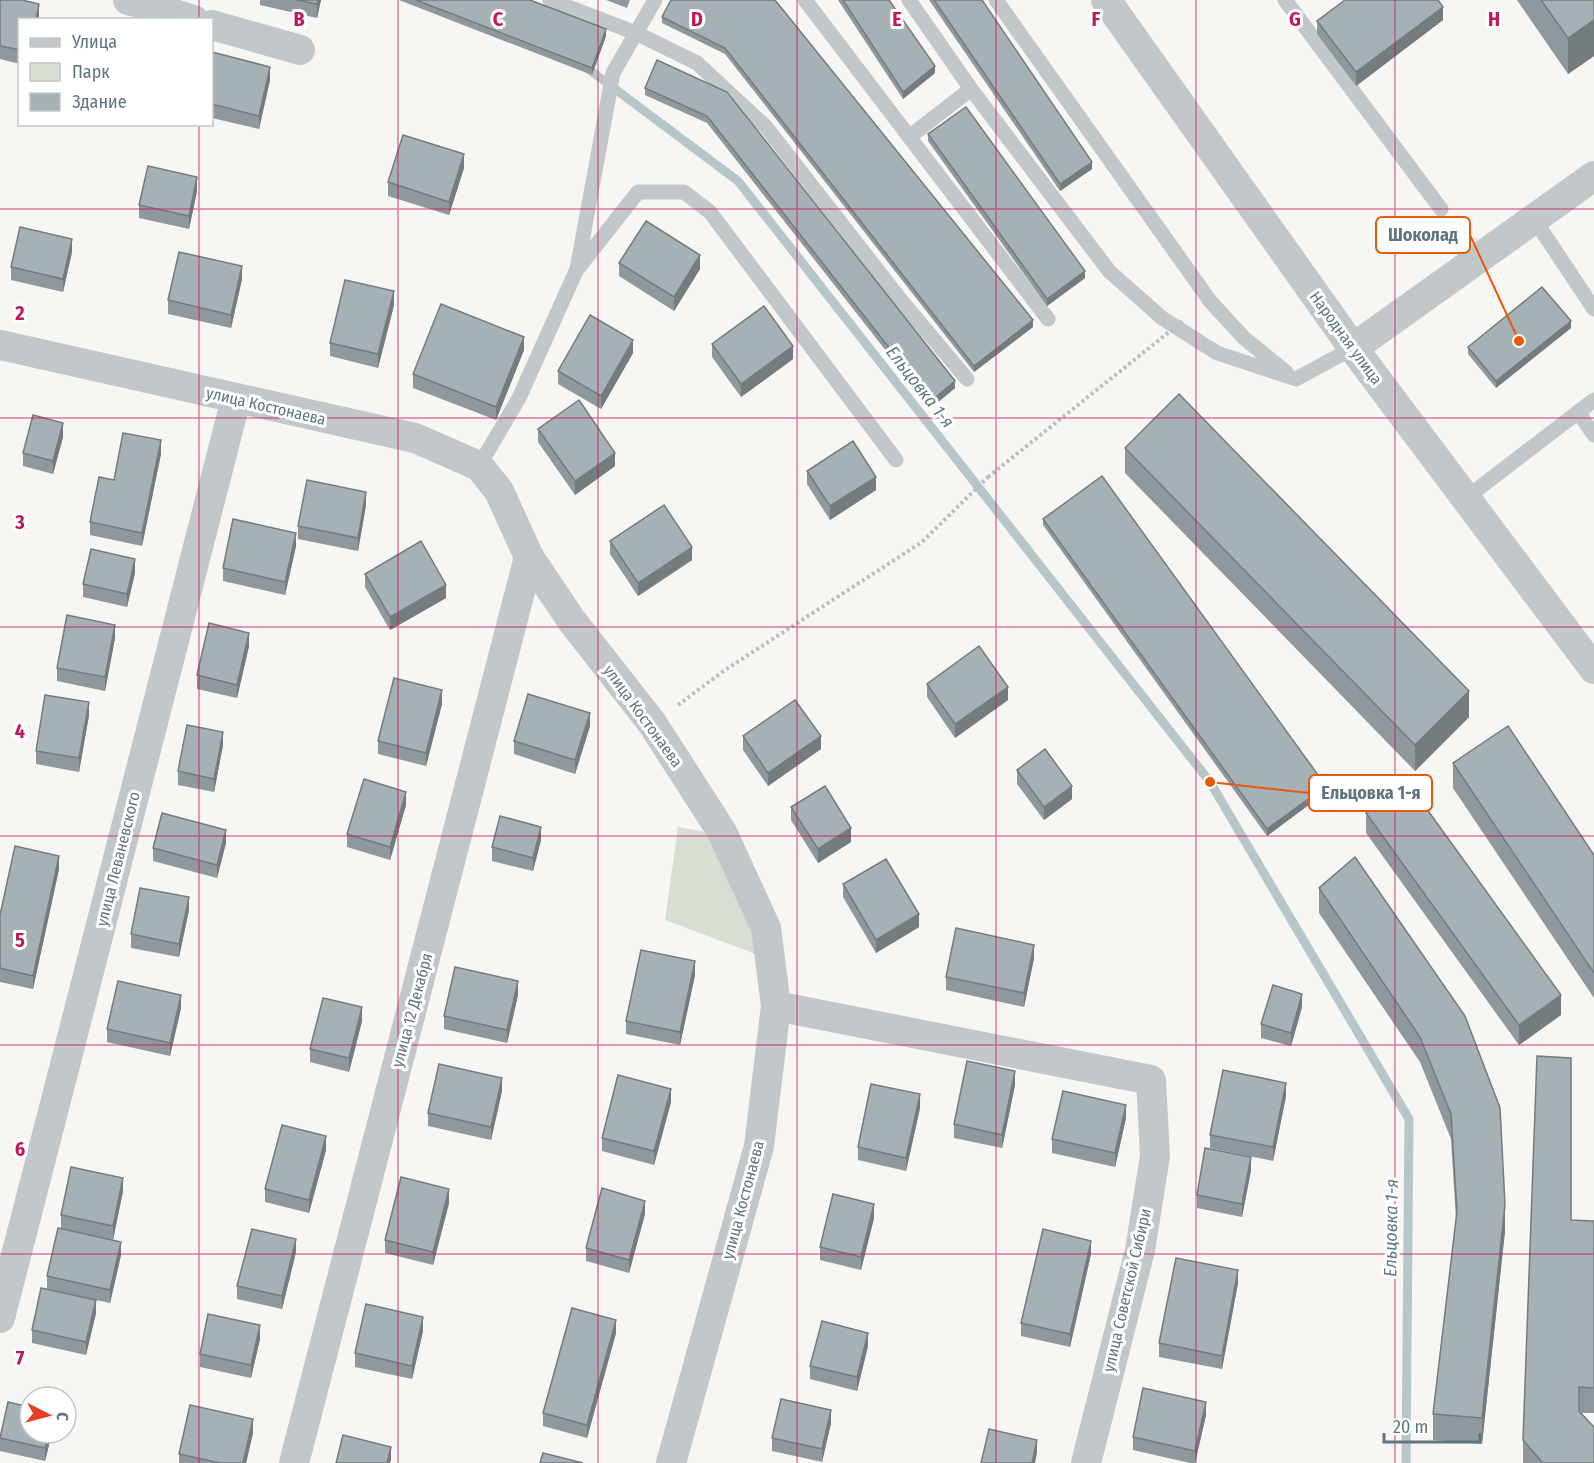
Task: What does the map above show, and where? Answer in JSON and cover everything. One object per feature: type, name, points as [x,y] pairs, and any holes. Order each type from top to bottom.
[{"type":"street","points":[[128,0],[187,18]]},
{"type":"street","name":"Народная улица","points":[[1106,0],[1353,348],[1594,669]]},
{"type":"street","points":[[213,25],[300,50]]},
{"type":"street","points":[[1353,348],[1594,176]]},
{"type":"street","name":"улица Костонаева","points":[[0,345],[415,438],[479,466],[499,491],[529,557],[572,621],[652,723],[722,832],[766,928],[776,1006],[759,1146],[671,1463]]},
{"type":"street","name":"улица Леваневского","points":[[0,1318],[236,399]]},
{"type":"street","name":"улица 12 Декабря","points":[[294,1463],[529,557]]},
{"type":"street","name":"улица Советской Сибири","points":[[776,1006],[1151,1080],[1155,1156],[1140,1250],[1086,1463]]},
{"type":"lane","points":[[550,0],[636,33],[697,63],[766,127],[900,299],[967,379]]},
{"type":"lane","points":[[578,269],[613,73],[655,0]]},
{"type":"lane","points":[[805,0],[1048,319]]},
{"type":"lane","points":[[909,0],[971,89],[1109,271],[1162,318],[1217,353],[1296,379],[1353,348]]},
{"type":"lane","points":[[996,0],[1210,301],[1244,338],[1296,379]]},
{"type":"lane","points":[[1285,0],[1441,209]]},
{"type":"lane","points":[[909,137],[971,89]]},
{"type":"lane","points":[[479,466],[519,398],[578,269],[638,192],[684,192],[711,212],[896,460]]},
{"type":"lane","points":[[1534,219],[1594,309]]},
{"type":"lane","points":[[1466,498],[1594,400]]},
{"type":"lane","points":[[1578,412],[1594,435]]},
{"type":"path","points":[[652,723],[725,670],[922,542],[988,477],[1184,321]]},
{"type":"green space","points":[[678,827],[707,832],[738,887],[758,955],[665,920]]},
{"type":"building","points":[[0,0],[22,0],[39,4],[36,18],[18,18],[18,50],[0,46]]},
{"type":"building","points":[[297,0],[318,0],[317,4]]},
{"type":"building","points":[[416,0],[530,0],[606,29],[592,68]]},
{"type":"building","points":[[671,0],[775,0],[1033,320],[974,366],[725,48],[662,17]]},
{"type":"building","points":[[843,0],[889,0],[935,66],[903,92]]},
{"type":"building","points":[[934,0],[982,0],[1092,162],[1060,184]]},
{"type":"building","points":[[1345,0],[1438,0],[1443,7],[1356,72],[1317,21]]},
{"type":"building","points":[[1541,0],[1594,0],[1594,20],[1568,38]]},
{"type":"building","points":[[213,52],[270,67],[259,116],[213,104]]},
{"type":"building","points":[[657,60],[727,92],[955,381],[931,401],[707,116],[645,88]]},
{"type":"building","points":[[966,107],[1085,271],[1047,299],[928,134]]},
{"type":"building","points":[[403,135],[464,154],[449,202],[388,182]]},
{"type":"building","points":[[148,166],[197,177],[189,216],[139,205]]},
{"type":"building","points":[[646,221],[700,255],[674,297],[619,263]]},
{"type":"building","points":[[20,227],[72,239],[63,279],[11,267]]},
{"type":"building","points":[[179,252],[242,266],[231,315],[168,300]]},
{"type":"building","points":[[345,280],[394,291],[378,354],[330,343]]},
{"type":"building","points":[[1542,287],[1571,321],[1496,381],[1468,347]]},
{"type":"building","points":[[441,304],[524,337],[496,407],[413,374]]},
{"type":"building","points":[[764,306],[793,346],[741,384],[712,344]]},
{"type":"building","points":[[590,315],[633,340],[601,396],[558,371]]},
{"type":"building","points":[[1179,394],[1469,691],[1415,745],[1125,448]]},
{"type":"building","points":[[579,400],[615,453],[575,481],[538,429]]},
{"type":"building","points":[[33,415],[63,423],[53,461],[23,453]]},
{"type":"building","points":[[123,433],[161,440],[142,533],[90,522],[99,477],[114,480]]},
{"type":"building","points":[[853,441],[876,477],[830,506],[807,471]]},
{"type":"building","points":[[1102,476],[1326,786],[1267,829],[1043,519]]},
{"type":"building","points":[[307,480],[366,492],[358,538],[298,526]]},
{"type":"building","points":[[664,505],[692,547],[638,583],[610,541]]},
{"type":"building","points":[[233,519],[296,533],[285,582],[223,568]]},
{"type":"building","points":[[421,541],[446,585],[390,617],[365,574]]},
{"type":"building","points":[[91,549],[135,559],[127,594],[83,584]]},
{"type":"building","points":[[67,615],[115,625],[105,677],[57,668]]},
{"type":"building","points":[[209,623],[249,633],[237,685],[197,675]]},
{"type":"building","points":[[979,646],[1008,687],[955,724],[927,684]]},
{"type":"building","points":[[394,678],[442,690],[426,753],[378,741]]},
{"type":"building","points":[[528,694],[590,713],[575,760],[514,741]]},
{"type":"building","points":[[45,695],[89,702],[79,758],[36,751]]},
{"type":"building","points":[[795,700],[821,736],[768,773],[743,736]]},
{"type":"building","points":[[187,725],[223,732],[214,779],[178,771]]},
{"type":"building","points":[[1508,726],[1594,855],[1594,973],[1453,763]]},
{"type":"building","points":[[1045,749],[1072,786],[1044,807],[1017,770]]},
{"type":"building","points":[[364,779],[406,792],[390,847],[347,834]]},
{"type":"building","points":[[1408,783],[1561,995],[1519,1025],[1366,813]]},
{"type":"building","points":[[825,786],[851,828],[818,849],[791,807]]},
{"type":"building","points":[[162,813],[226,830],[217,865],[153,848]]},
{"type":"building","points":[[500,816],[541,827],[533,858],[492,847]]},
{"type":"building","points":[[15,846],[59,856],[33,976],[0,968],[0,915]]},
{"type":"building","points":[[1355,857],[1465,1016],[1500,1108],[1505,1205],[1482,1418],[1433,1414],[1457,1211],[1451,1114],[1420,1037],[1319,888]]},
{"type":"building","points":[[886,859],[919,914],[876,940],[843,884]]},
{"type":"building","points":[[140,888],[189,897],[179,944],[131,934]]},
{"type":"building","points":[[956,928],[1034,945],[1024,993],[946,977]]},
{"type":"building","points":[[641,950],[695,961],[680,1032],[626,1021]]},
{"type":"building","points":[[455,967],[518,981],[507,1030],[444,1016]]},
{"type":"building","points":[[118,981],[181,995],[170,1043],[107,1029]]},
{"type":"building","points":[[1273,985],[1302,994],[1291,1033],[1261,1024]]},
{"type":"building","points":[[323,998],[362,1007],[349,1058],[310,1049]]},
{"type":"building","points":[[1537,1056],[1571,1058],[1571,1220],[1594,1221],[1594,1388],[1579,1387],[1579,1411],[1594,1427],[1594,1463],[1543,1463],[1523,1440]]},
{"type":"building","points":[[967,1061],[1015,1071],[1002,1135],[954,1124]]},
{"type":"building","points":[[439,1064],[502,1078],[491,1127],[428,1113]]},
{"type":"building","points":[[1223,1070],[1286,1083],[1273,1147],[1210,1135]]},
{"type":"building","points":[[618,1075],[671,1089],[654,1151],[602,1138]]},
{"type":"building","points":[[871,1084],[920,1094],[906,1158],[858,1147]]},
{"type":"building","points":[[1063,1091],[1126,1105],[1115,1153],[1052,1139]]},
{"type":"building","points":[[282,1125],[326,1136],[309,1200],[265,1189]]},
{"type":"building","points":[[1205,1148],[1251,1157],[1242,1204],[1197,1195]]},
{"type":"building","points":[[71,1167],[123,1178],[113,1226],[61,1215]]},
{"type":"building","points":[[401,1177],[449,1189],[433,1252],[385,1240]]},
{"type":"building","points":[[602,1188],[645,1201],[629,1260],[586,1248]]},
{"type":"building","points":[[833,1194],[874,1204],[861,1257],[820,1247]]},
{"type":"building","points":[[58,1228],[121,1242],[110,1290],[47,1276]]},
{"type":"building","points":[[252,1229],[296,1239],[282,1296],[237,1286]]},
{"type":"building","points":[[1043,1229],[1091,1241],[1070,1334],[1021,1323]]},
{"type":"building","points":[[1176,1258],[1238,1270],[1222,1356],[1159,1343]]},
{"type":"building","points":[[41,1288],[96,1300],[86,1342],[32,1330]]},
{"type":"building","points":[[366,1304],[423,1317],[412,1366],[355,1353]]},
{"type":"building","points":[[572,1308],[616,1320],[587,1425],[543,1413]]},
{"type":"building","points":[[208,1314],[260,1325],[251,1365],[200,1354]]},
{"type":"building","points":[[822,1321],[868,1333],[857,1377],[810,1366]]},
{"type":"building","points":[[1143,1388],[1206,1402],[1195,1451],[1133,1437]]},
{"type":"building","points":[[781,1399],[831,1410],[822,1449],[772,1438]]},
{"type":"building","points":[[8,1402],[18,1404],[18,1442],[0,1438]]},
{"type":"building","points":[[190,1405],[253,1419],[243,1463],[220,1463],[179,1454]]},
{"type":"building","points":[[989,1429],[1037,1440],[1032,1463],[981,1463]]},
{"type":"building","points":[[343,1435],[391,1447],[387,1463],[336,1463]]},
{"type":"building","points":[[543,1453],[583,1463],[540,1463]]},
{"type":"waterway","name":"Ельцовка 1-я","points":[[583,65],[738,181],[1210,782],[1409,1119],[1406,1463]]},
{"type":"place","name":"Шоколад","points":[[1519,341]]},
{"type":"place","name":"Ельцовка 1-я","points":[[1210,782]]}]
